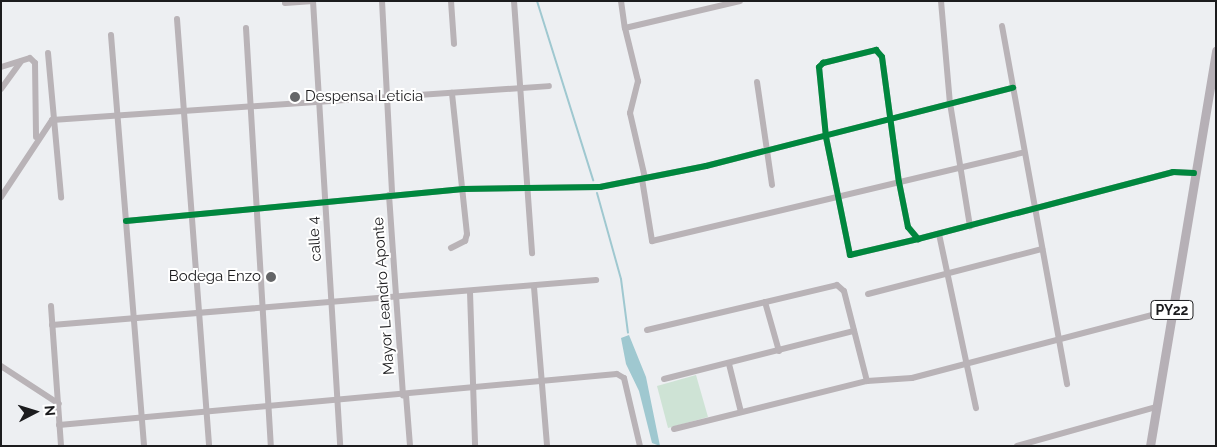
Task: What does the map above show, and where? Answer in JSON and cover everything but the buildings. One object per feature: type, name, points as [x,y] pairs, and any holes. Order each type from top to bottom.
[{"type":"highway","name":"PY22","points":[[1150,446],[1216,50]]},
{"type":"street","points":[[285,3],[313,1]]},
{"type":"street","name":"calle 4","points":[[313,1],[340,446]]},
{"type":"street","name":"Mayor Leandro Aponte","points":[[382,1],[391,195],[410,446]]},
{"type":"street","points":[[451,1],[454,44]]},
{"type":"street","points":[[514,1],[532,253]]},
{"type":"street","points":[[620,1],[638,81],[630,113],[644,179],[652,241],[1022,153]]},
{"type":"street","points":[[625,28],[740,1]]},
{"type":"street","points":[[941,1],[950,103],[970,226]]},
{"type":"street","points":[[177,19],[209,446]]},
{"type":"street","points":[[1002,26],[1032,212],[1042,249],[1067,384]]},
{"type":"street","points":[[246,28],[271,446]]},
{"type":"street","points":[[111,35],[144,446]]},
{"type":"street","points":[[918,239],[908,227],[887,120],[884,66],[876,50],[823,63],[819,67],[826,137],[850,256],[1032,212],[1173,172],[1194,173]]},
{"type":"street","points":[[48,53],[52,120],[61,197]]},
{"type":"street","points":[[1,67],[30,58],[35,64],[36,139]]},
{"type":"street","points":[[1,89],[21,61]]},
{"type":"street","points":[[756,82],[772,185]]},
{"type":"street","points":[[1,197],[36,139],[52,120],[549,86]]},
{"type":"street","points":[[126,221],[463,189],[600,187],[644,179],[826,137],[1013,88]]},
{"type":"street","points":[[452,93],[467,234],[465,241],[452,248]]},
{"type":"street","points":[[938,234],[949,273],[976,408]]},
{"type":"street","points":[[868,294],[1042,249]]},
{"type":"street","points":[[52,326],[332,303],[398,295],[534,287],[596,280]]},
{"type":"street","points":[[648,330],[837,285],[844,291],[867,380]]},
{"type":"street","points":[[534,287],[547,446]]},
{"type":"street","points":[[470,292],[471,389],[475,446]]},
{"type":"street","points":[[765,302],[779,351]]},
{"type":"street","points":[[52,306],[61,446]]},
{"type":"street","points":[[674,429],[867,380],[912,378],[1172,310]]},
{"type":"street","points":[[664,379],[854,331]]},
{"type":"street","points":[[729,364],[741,412]]},
{"type":"street","points":[[1,366],[59,404]]},
{"type":"street","points":[[59,425],[338,402],[542,380],[617,374],[624,378],[640,446]]},
{"type":"street","points":[[1017,446],[1035,444],[1156,407]]},
{"type":"green space","points":[[696,375],[708,417],[668,428],[657,386]]},
{"type":"water","points":[[629,335],[646,377],[660,446],[652,443],[639,391],[626,364],[621,338]]},
{"type":"waterway","points":[[537,1],[593,180]]},
{"type":"waterway","points":[[597,193],[621,279],[628,333]]},
{"type":"cycle path","points":[[918,239],[850,255],[826,137],[819,67],[823,63],[876,50],[882,57],[899,182],[908,227],[918,239],[1173,172],[1194,173]]},
{"type":"cycle path","points":[[126,221],[463,189],[600,187],[706,166],[1013,88]]},
{"type":"place","name":"Despensa Leticia","points":[[295,97]]},
{"type":"place","name":"Bodega Enzo","points":[[271,277]]}]
